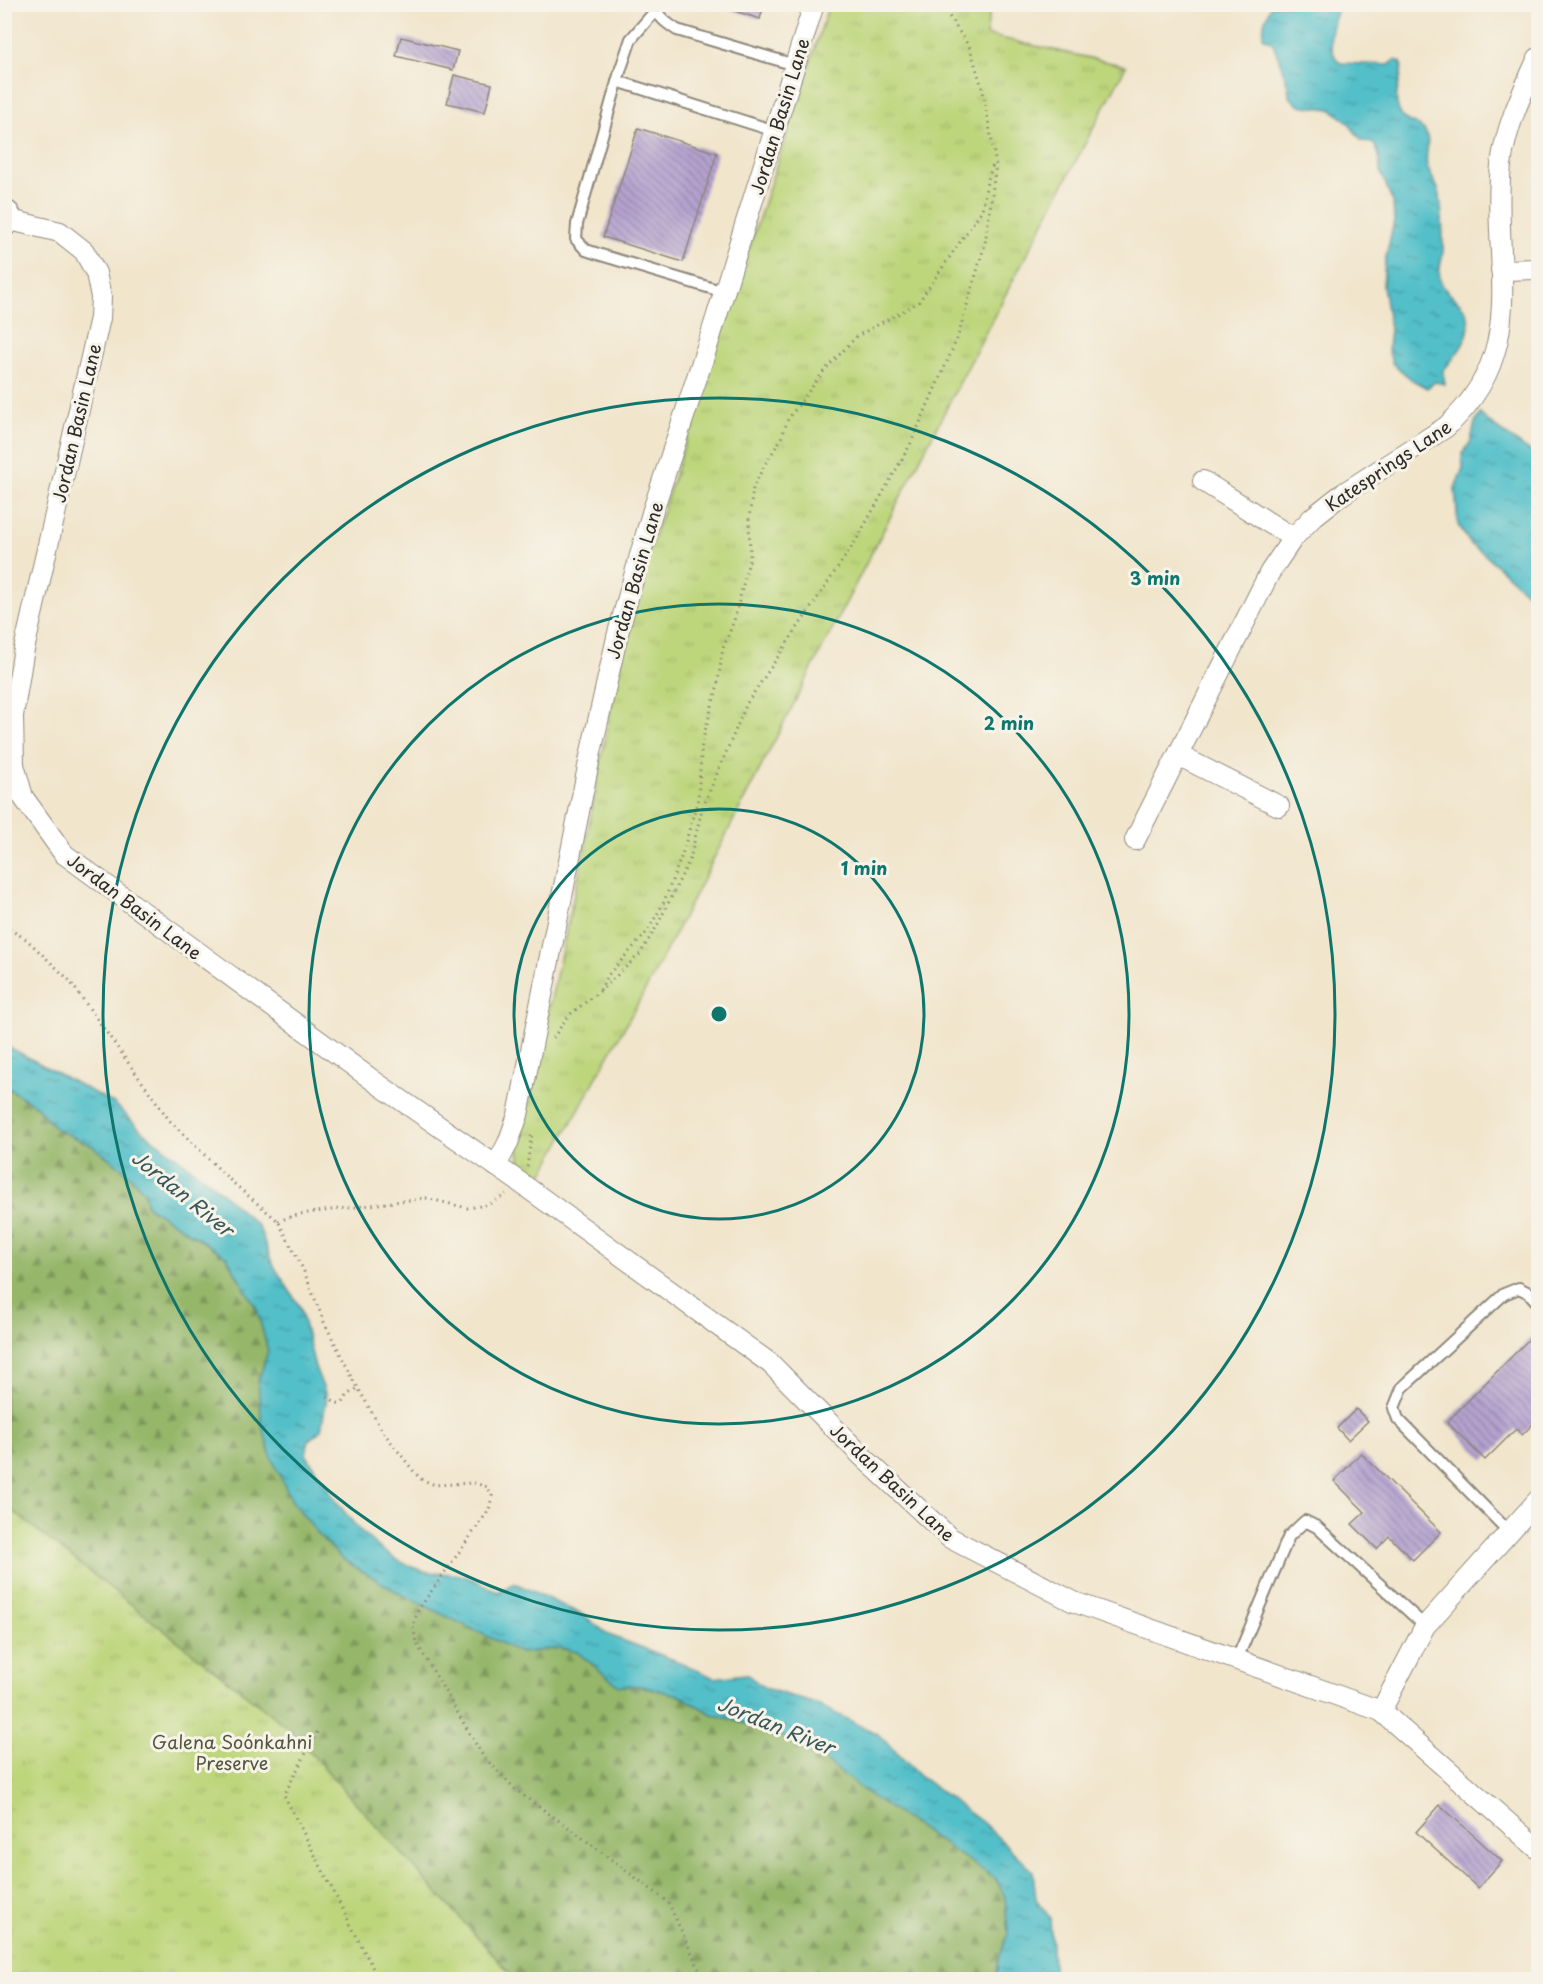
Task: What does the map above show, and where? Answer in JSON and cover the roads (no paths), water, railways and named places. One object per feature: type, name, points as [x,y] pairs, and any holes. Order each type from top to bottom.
[{"type":"street","name":"Jordan Basin Lane","points":[[496,1166],[508,1143],[518,1115],[591,753],[618,633],[652,513],[814,4]]},
{"type":"street","name":"Katesprings Lane","points":[[1135,840],[1270,572],[1293,538],[1327,506],[1446,427],[1472,401],[1482,385],[1496,353],[1501,319],[1500,190],[1504,144],[1514,111],[1539,58]]},
{"type":"street","name":"Jordan Basin Lane","points":[[5,218],[60,232],[84,251],[96,273],[102,297],[100,318],[23,654],[13,716],[14,765],[23,797],[64,854],[378,1084],[771,1364],[863,1457],[950,1538],[1074,1602],[1381,1711]]},
{"type":"street","points":[[1501,270],[1539,269]]},
{"type":"street","points":[[1203,481],[1293,538]]},
{"type":"street","points":[[1178,754],[1279,806]]},
{"type":"street","points":[[1539,1500],[1425,1626],[1381,1711],[1539,1850]]},
{"type":"lane","points":[[724,292],[586,250],[576,239],[577,224],[617,81],[631,39],[655,7],[665,22],[677,30],[795,65]]},
{"type":"lane","points":[[617,81],[775,130]]},
{"type":"lane","points":[[1509,1532],[1398,1419],[1394,1408],[1402,1388],[1504,1294],[1519,1288],[1529,1293],[1539,1303]]},
{"type":"lane","points":[[1237,1659],[1289,1536],[1305,1521],[1317,1527],[1425,1626]]},
{"type":"water","points":[[1271,5],[1340,5],[1332,27],[1331,43],[1335,57],[1340,63],[1389,65],[1395,60],[1401,62],[1402,68],[1396,98],[1399,111],[1404,118],[1421,127],[1426,134],[1427,166],[1440,196],[1443,251],[1440,279],[1446,291],[1461,304],[1468,316],[1466,337],[1456,355],[1443,371],[1445,384],[1435,382],[1427,388],[1412,380],[1392,363],[1388,348],[1390,329],[1383,286],[1385,261],[1394,221],[1393,202],[1380,171],[1379,155],[1374,144],[1361,140],[1347,121],[1330,109],[1298,105],[1289,96],[1288,85],[1273,43],[1263,37],[1264,23]]},
{"type":"water","points":[[1480,414],[1538,456],[1538,603],[1483,553],[1471,545],[1458,525],[1455,488],[1463,468],[1462,455],[1471,441],[1475,422]]},
{"type":"water","name":"Jordan River","points":[[5,1045],[115,1104],[142,1131],[210,1182],[259,1227],[272,1263],[300,1307],[315,1367],[327,1397],[321,1430],[309,1440],[306,1454],[328,1490],[354,1524],[369,1539],[386,1553],[424,1571],[465,1576],[498,1592],[515,1583],[583,1615],[609,1635],[714,1678],[746,1674],[765,1688],[816,1704],[878,1734],[921,1777],[982,1822],[1033,1871],[1036,1899],[1050,1918],[1054,1979],[996,1979],[1000,1955],[1008,1934],[1005,1897],[996,1879],[867,1793],[825,1760],[774,1732],[712,1714],[679,1695],[640,1686],[619,1686],[577,1652],[560,1648],[521,1653],[399,1593],[342,1559],[317,1533],[292,1501],[271,1457],[262,1424],[258,1382],[268,1351],[257,1309],[226,1256],[147,1206],[144,1191],[121,1167],[91,1145],[56,1129],[35,1105],[5,1086]]},
{"type":"park label","name":"Galena Soónkahni Preserve","points":[[232,1751]]}]
